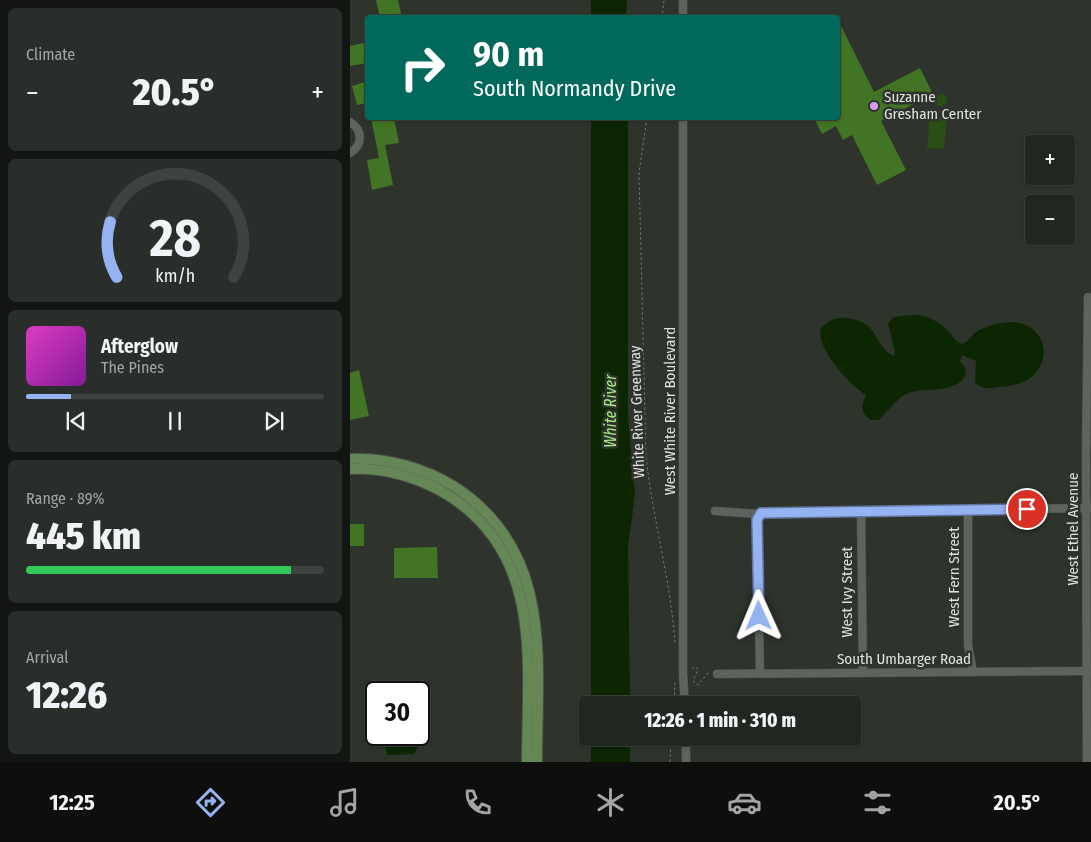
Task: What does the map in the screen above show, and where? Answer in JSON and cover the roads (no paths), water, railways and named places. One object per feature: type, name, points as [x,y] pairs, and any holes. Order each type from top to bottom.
[{"type":"main road","points":[[350,459],[390,462],[412,467],[439,478],[480,506],[510,543],[529,584],[536,626],[537,762]]},
{"type":"main road","points":[[350,469],[371,470],[409,477],[443,492],[474,514],[492,534],[506,555],[519,588],[526,627],[527,762]]},
{"type":"street","points":[[683,0],[683,15]]},
{"type":"street","name":"West White River Boulevard","points":[[683,120],[679,676],[683,696]]},
{"type":"street","points":[[350,122],[356,126],[360,137],[357,147],[350,153]]},
{"type":"street","name":"West Ethel Avenue","points":[[1087,762],[1088,297]]},
{"type":"street","points":[[715,511],[759,514],[764,512],[1089,508]]},
{"type":"street","name":"West Fern Street","points":[[968,510],[968,645],[973,672]]},
{"type":"street","name":"West Ivy Street","points":[[861,512],[863,673]]},
{"type":"street","points":[[759,514],[757,520],[760,673]]},
{"type":"street","name":"South Umbarger Road","points":[[717,674],[1088,671]]},
{"type":"street","points":[[686,746],[686,762]]},
{"type":"water","points":[[591,0],[627,0],[626,15],[591,15]]},
{"type":"water","name":"White River","points":[[591,120],[628,120],[628,417],[635,495],[628,546],[630,696],[591,696]]},
{"type":"water","points":[[914,315],[938,322],[956,341],[962,344],[976,332],[988,326],[1013,322],[1030,327],[1041,339],[1044,354],[1042,363],[1034,375],[1025,381],[1009,386],[986,388],[975,382],[976,361],[962,355],[960,361],[965,368],[966,375],[954,386],[911,392],[904,395],[881,418],[871,420],[862,409],[866,395],[843,375],[828,355],[823,346],[821,328],[829,321],[839,318],[857,320],[871,329],[882,346],[894,356],[895,352],[888,323],[894,317]]},
{"type":"water","points":[[418,746],[414,754],[388,755],[385,747]]},
{"type":"water","points":[[591,746],[630,746],[630,762],[591,762]]},
{"type":"place","name":"Suzanne Gresham Center","points":[[874,106]]}]
